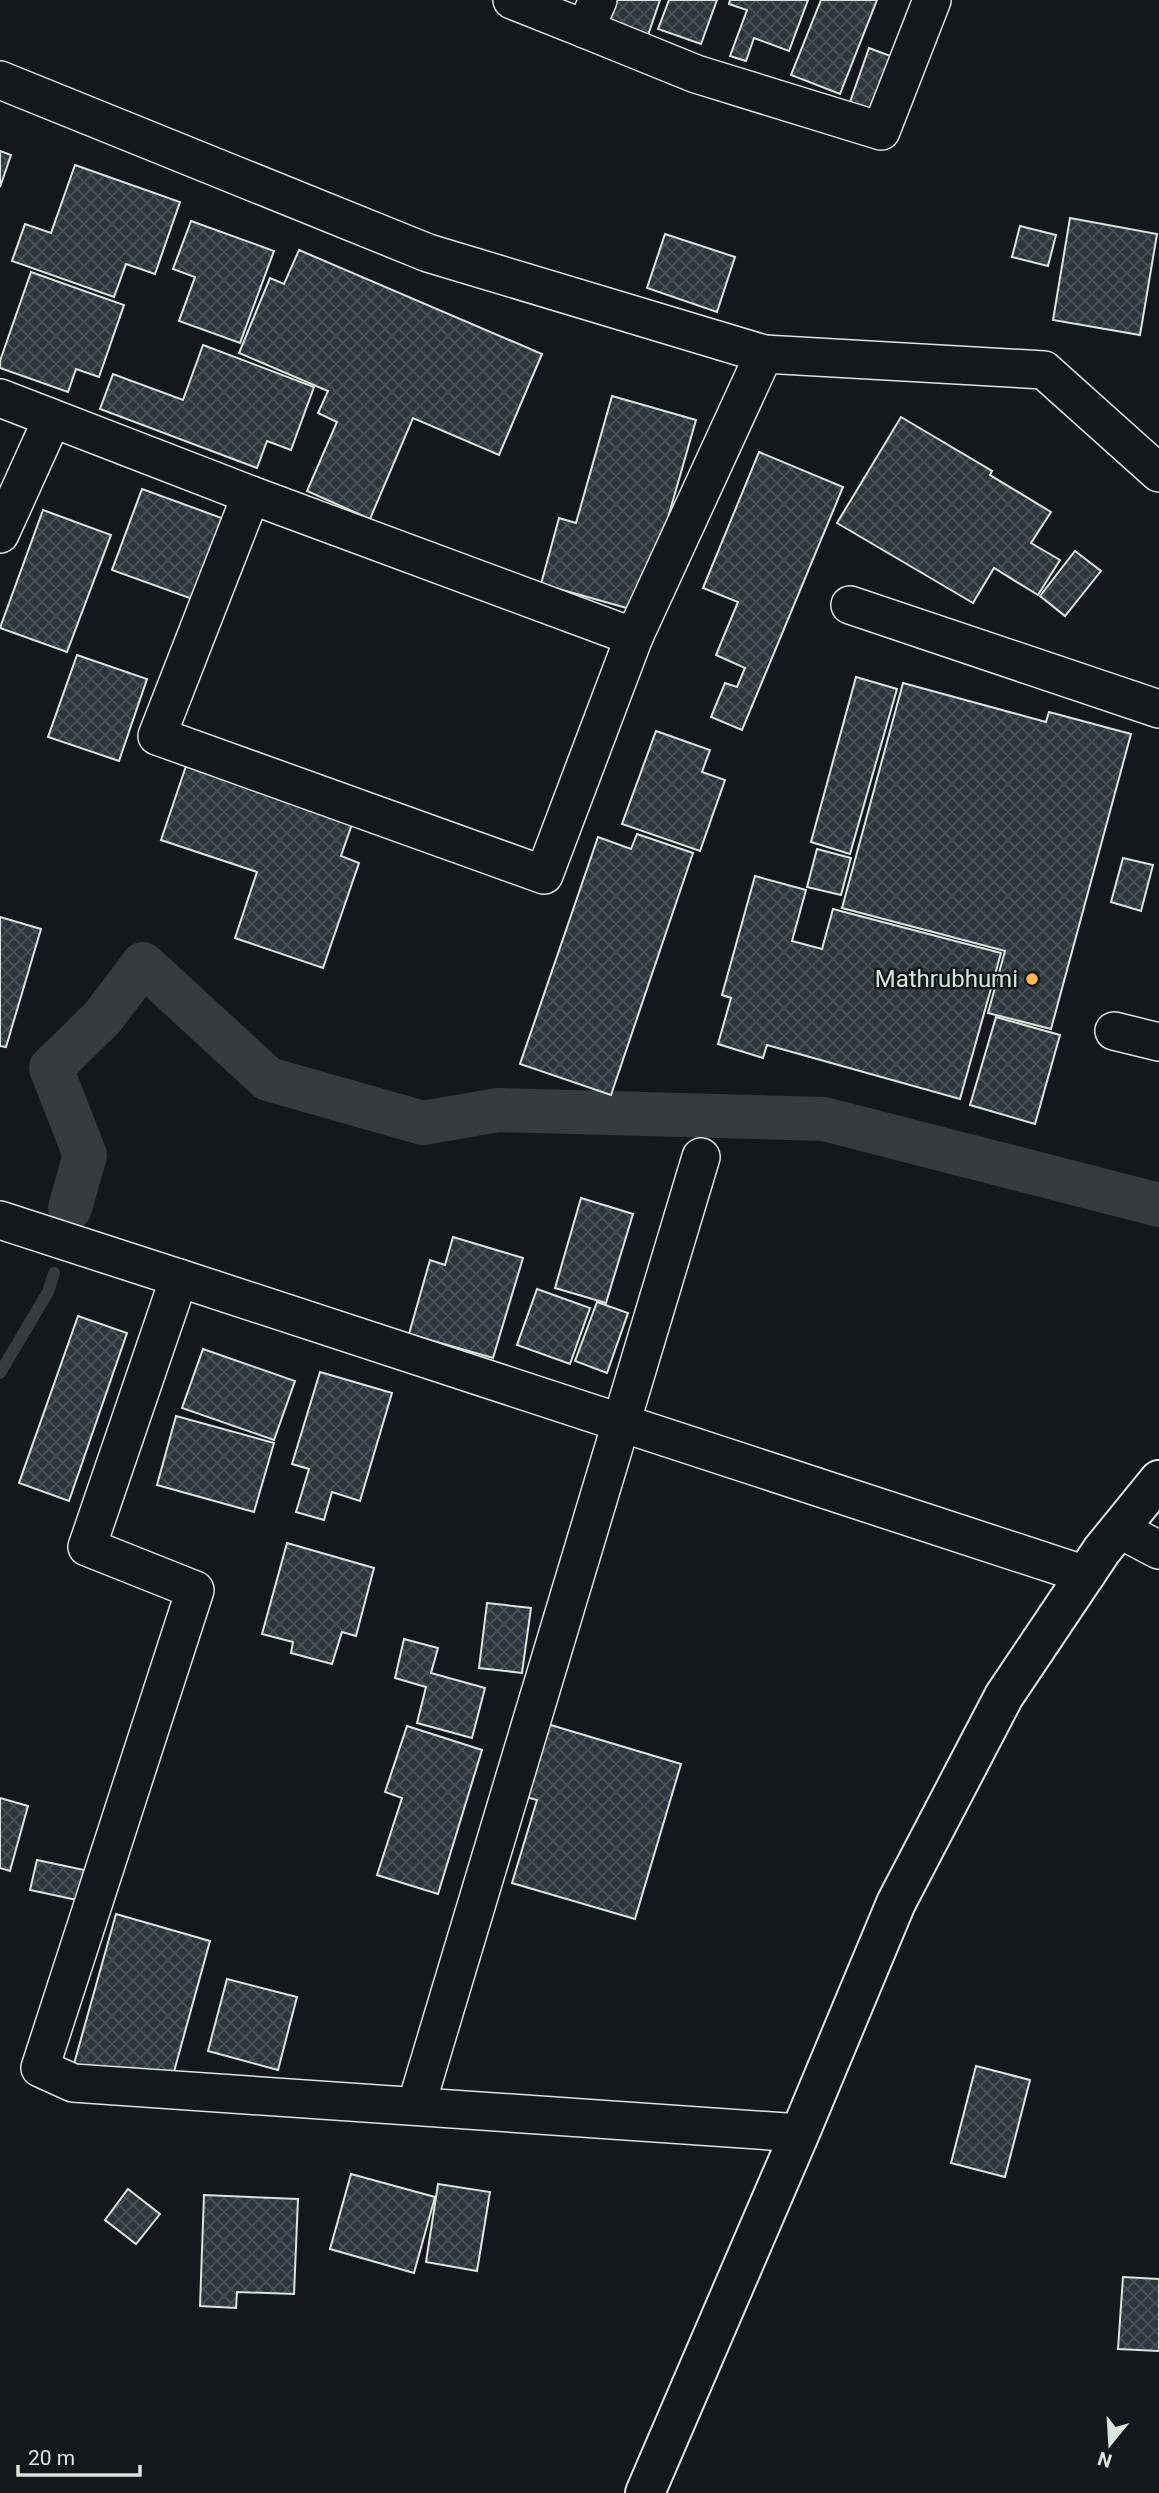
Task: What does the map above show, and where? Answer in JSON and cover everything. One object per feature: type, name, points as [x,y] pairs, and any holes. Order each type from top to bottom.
[{"type":"main road","points":[[645,2493],[896,1903],[1004,1696],[1086,1574],[1159,1480]]},
{"type":"street","points":[[512,0],[591,14],[696,74],[881,131],[932,0]]},
{"type":"street","points":[[0,80],[428,253],[764,354],[1044,370],[1159,473]]},
{"type":"street","points":[[251,495],[156,736],[544,875],[634,637],[764,354]]},
{"type":"street","points":[[0,398],[251,495],[634,637]]},
{"type":"street","points":[[0,534],[52,419]]},
{"type":"street","points":[[850,605],[1159,709]]},
{"type":"street","points":[[1114,1031],[1159,1042]]},
{"type":"street","points":[[415,2106],[701,1157]]},
{"type":"street","points":[[0,1220],[1086,1574]]},
{"type":"street","points":[[179,1278],[87,1547],[195,1590],[40,2068],[73,2083],[800,2133]]},
{"type":"street","points":[[1119,1529],[1159,1550]]},
{"type":"building","points":[[616,0],[660,0],[648,35],[608,22]]},
{"type":"building","points":[[669,0],[717,0],[701,44],[658,29]]},
{"type":"building","points":[[730,0],[808,0],[789,51],[754,38],[746,61],[730,56],[747,10],[729,4]]},
{"type":"building","points":[[821,0],[877,0],[840,94],[791,75]]},
{"type":"building","points":[[869,48],[896,58],[877,111],[850,102]]},
{"type":"building","points":[[0,151],[11,155],[0,187]]},
{"type":"building","points":[[75,165],[180,202],[155,274],[126,264],[114,297],[12,261],[25,224],[51,233]]},
{"type":"building","points":[[1070,218],[1157,234],[1140,335],[1053,320]]},
{"type":"building","points":[[191,221],[274,251],[240,343],[179,321],[195,277],[173,269]]},
{"type":"building","points":[[1020,226],[1056,235],[1048,266],[1012,257]]},
{"type":"building","points":[[665,234],[735,257],[717,312],[647,288]]},
{"type":"building","points":[[299,250],[542,354],[499,455],[413,418],[370,519],[307,491],[337,422],[318,413],[328,391],[239,353],[270,278],[284,284]]},
{"type":"building","points":[[31,272],[124,305],[99,377],[76,369],[68,392],[0,368],[0,361]]},
{"type":"building","points":[[203,345],[314,387],[291,450],[267,441],[257,468],[100,409],[113,374],[183,400]]},
{"type":"building","points":[[612,396],[696,420],[641,612],[541,584],[559,518],[576,523]]},
{"type":"building","points":[[901,417],[992,471],[990,475],[1051,512],[1031,543],[1060,560],[1038,595],[994,568],[973,603],[837,523]]},
{"type":"building","points":[[759,452],[843,487],[742,730],[711,717],[725,683],[737,687],[745,668],[716,655],[738,602],[703,588]]},
{"type":"building","points":[[142,489],[238,524],[209,605],[112,570]]},
{"type":"building","points":[[43,510],[111,535],[67,652],[0,628]]},
{"type":"building","points":[[1075,551],[1101,571],[1065,616],[1040,596]]},
{"type":"building","points":[[77,655],[147,679],[119,761],[48,737]]},
{"type":"building","points":[[856,677],[897,689],[850,854],[811,842]]},
{"type":"building","points":[[903,683],[1046,722],[1049,712],[1131,734],[1051,1029],[988,1013],[1005,951],[842,908]]},
{"type":"building","points":[[656,731],[710,750],[702,772],[725,780],[700,851],[622,824]]},
{"type":"building","points":[[186,766],[352,824],[341,856],[359,863],[323,968],[235,938],[257,872],[161,840]]},
{"type":"building","points":[[637,834],[693,853],[611,1095],[520,1064],[598,837],[631,849]]},
{"type":"building","points":[[817,849],[851,858],[841,895],[807,887]]},
{"type":"building","points":[[1123,858],[1153,865],[1141,911],[1111,902]]},
{"type":"building","points":[[755,876],[806,890],[792,941],[822,949],[833,909],[1001,953],[960,1099],[767,1045],[763,1058],[718,1044],[731,998],[722,995]]},
{"type":"building","points":[[0,917],[41,929],[6,1047],[0,1046]]},
{"type":"building","points":[[996,1017],[1060,1035],[1035,1124],[970,1105]]},
{"type":"building","points":[[581,1198],[633,1214],[606,1303],[555,1288]]},
{"type":"building","points":[[453,1237],[523,1258],[493,1358],[409,1334],[430,1260],[445,1265]]},
{"type":"building","points":[[537,1289],[590,1308],[570,1364],[517,1345]]},
{"type":"building","points":[[597,1302],[628,1313],[607,1373],[575,1361]]},
{"type":"building","points":[[78,1316],[127,1333],[69,1501],[19,1483]]},
{"type":"building","points":[[203,1349],[295,1381],[274,1440],[182,1408]]},
{"type":"building","points":[[320,1372],[392,1393],[360,1501],[332,1492],[324,1520],[296,1512],[309,1469],[292,1464]]},
{"type":"building","points":[[176,1416],[274,1443],[254,1512],[157,1485]]},
{"type":"building","points":[[287,1543],[374,1568],[356,1636],[342,1632],[332,1664],[291,1653],[293,1642],[262,1634]]},
{"type":"building","points":[[487,1603],[531,1608],[522,1673],[479,1668]]},
{"type":"building","points":[[404,1639],[438,1648],[431,1673],[485,1688],[472,1738],[417,1723],[426,1687],[395,1678]]},
{"type":"building","points":[[544,1723],[681,1764],[635,1919],[512,1883],[537,1800],[523,1796]]},
{"type":"building","points":[[407,1726],[482,1750],[438,1894],[377,1875],[402,1798],[385,1792]]},
{"type":"building","points":[[0,1798],[28,1806],[10,1871],[0,1868]]},
{"type":"building","points":[[37,1860],[84,1870],[77,1900],[30,1890]]},
{"type":"building","points":[[116,1914],[210,1941],[167,2097],[72,2071]]},
{"type":"building","points":[[227,1979],[297,1997],[278,2070],[208,2051]]},
{"type":"building","points":[[976,2066],[1030,2080],[1005,2177],[951,2163]]},
{"type":"building","points":[[351,2174],[435,2197],[414,2273],[330,2249]]},
{"type":"building","points":[[438,2184],[490,2192],[477,2271],[426,2262]]},
{"type":"building","points":[[128,2189],[160,2214],[136,2244],[105,2220]]},
{"type":"building","points":[[204,2195],[298,2199],[294,2294],[237,2292],[236,2308],[200,2306]]},
{"type":"building","points":[[1123,2277],[1159,2279],[1159,2351],[1118,2349]]},
{"type":"waterway","points":[[70,1208],[85,1155],[51,1068],[103,1017],[143,964],[268,1079],[423,1123],[498,1110],[824,1119],[1159,1205]]},
{"type":"waterway","points":[[0,1373],[48,1292],[54,1273]]},
{"type":"place","name":"Mathrubhumi","points":[[1032,979]]}]
